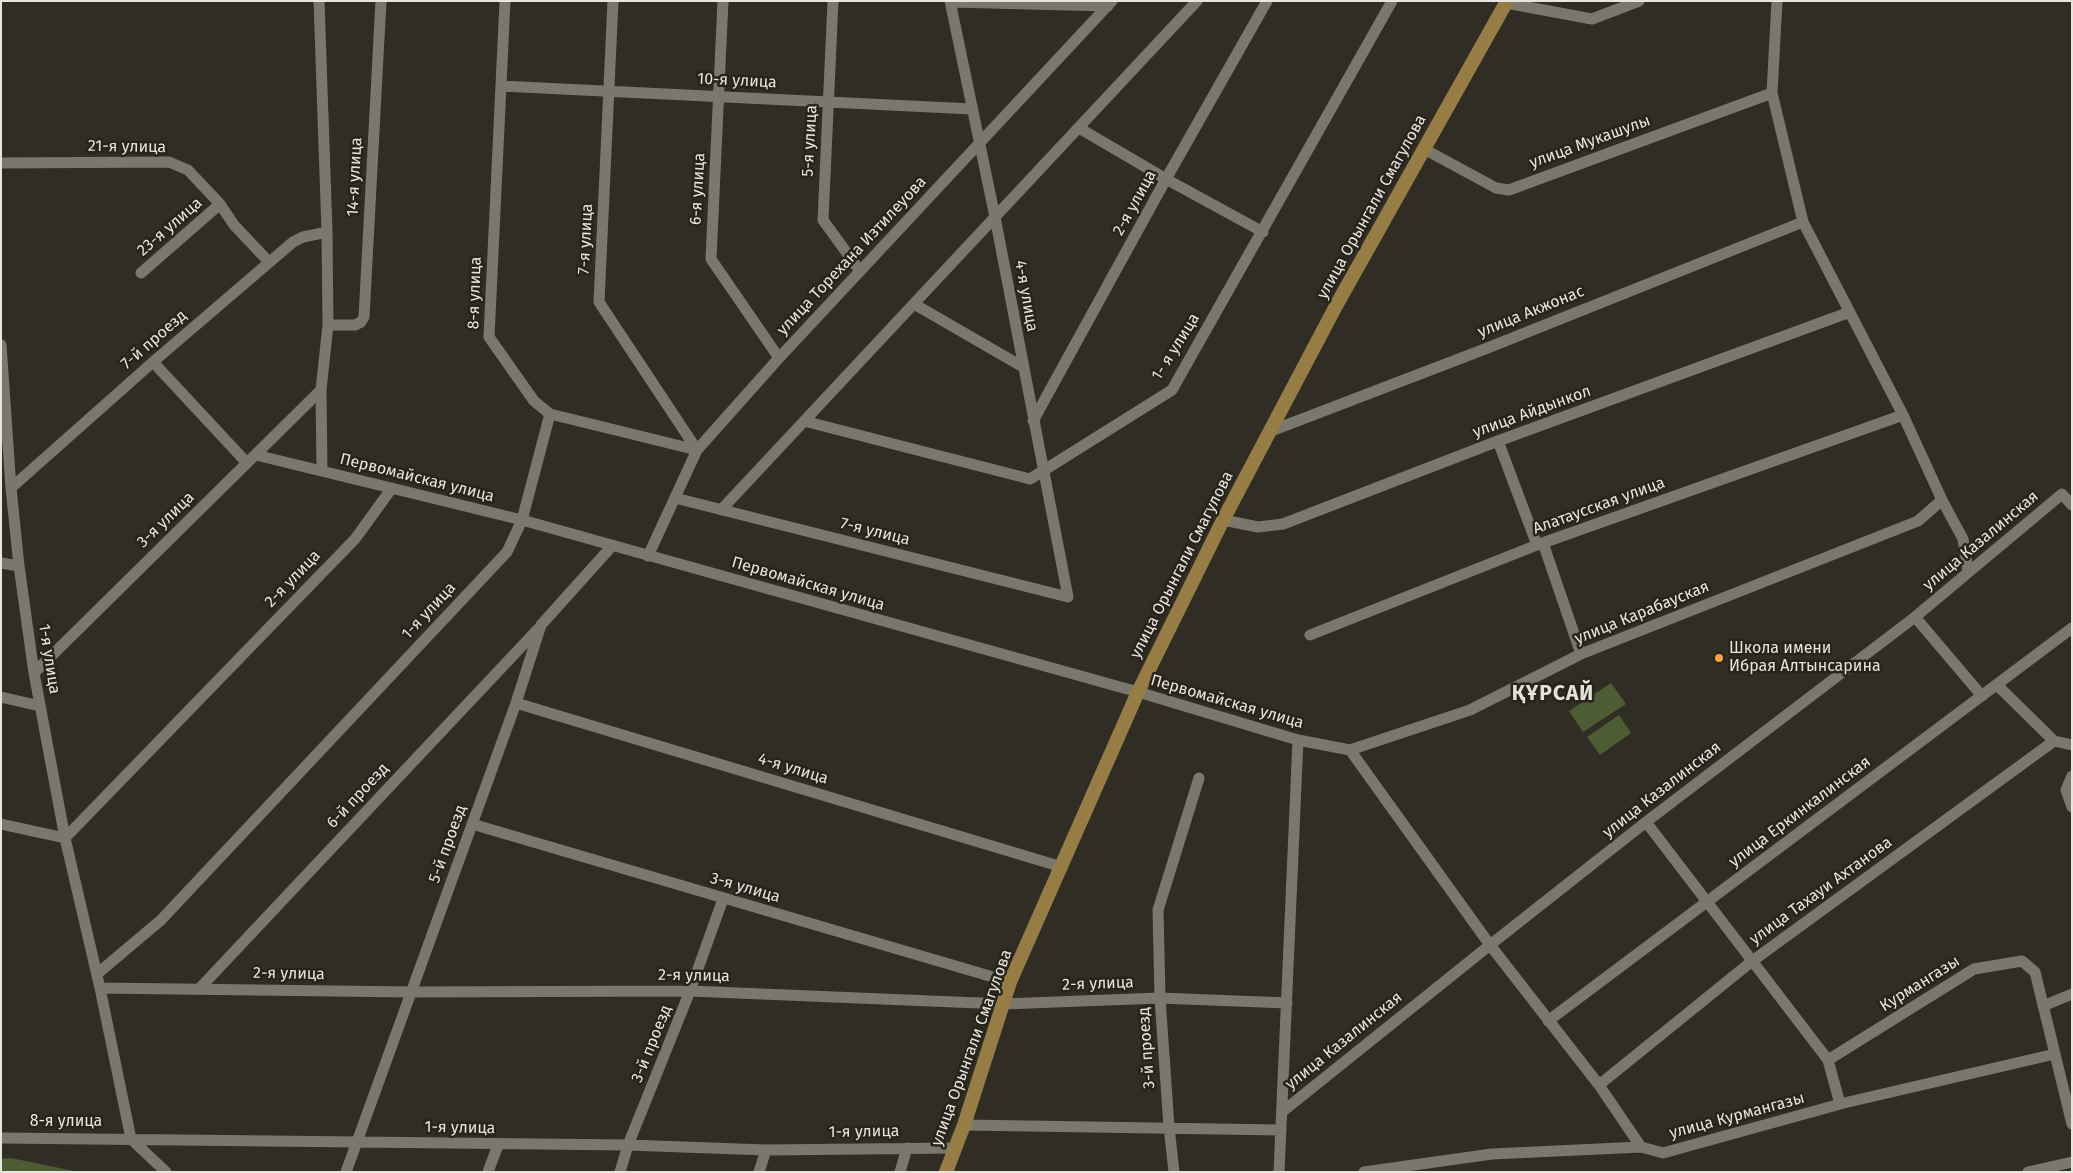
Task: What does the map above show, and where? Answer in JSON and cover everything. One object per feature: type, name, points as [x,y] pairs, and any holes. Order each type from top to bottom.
[{"type":"main road","name":"улица Орынгали Смагулова","points":[[946,1172],[964,1125],[1010,982],[1138,692],[1223,520],[1337,304],[1506,2]]},
{"type":"street","points":[[319,1],[327,232],[328,325],[321,390],[322,471]]},
{"type":"street","name":"14-я улица","points":[[328,325],[355,325],[361,322],[364,317],[381,1]]},
{"type":"street","name":"8-я улица","points":[[505,1],[489,336],[534,401],[550,414],[697,450]]},
{"type":"street","name":"7-я улица","points":[[613,1],[599,302],[697,450]]},
{"type":"street","name":"6-я улица","points":[[723,1],[710,259],[778,358]]},
{"type":"street","name":"5-я улица","points":[[833,1],[822,220],[860,271]]},
{"type":"street","points":[[721,510],[1197,1]]},
{"type":"street","name":"2-я улица","points":[[1033,421],[1166,179],[1267,1]]},
{"type":"street","name":"1- я улица","points":[[804,421],[1030,479],[1172,390],[1392,1]]},
{"type":"street","points":[[1506,2],[1592,19],[1639,1]]},
{"type":"street","points":[[1777,1],[1772,93],[1803,222],[1903,415],[1942,500],[1963,539],[1968,572]]},
{"type":"street","points":[[950,2],[1110,4]]},
{"type":"street","name":"4-я улица","points":[[950,2],[995,217],[1042,470],[1068,597]]},
{"type":"street","name":"улица Торехана Изтилеуова","points":[[648,556],[697,450],[778,358],[1110,4]]},
{"type":"street","name":"10-я улица","points":[[501,86],[972,109]]},
{"type":"street","name":"улица Мукашулы","points":[[1424,149],[1496,188],[1509,190],[1772,93]]},
{"type":"street","points":[[1079,128],[1166,179],[1263,232]]},
{"type":"street","name":"21-я улица","points":[[1,163],[169,162],[188,170],[220,204],[234,225],[269,262]]},
{"type":"street","name":"23-я улица","points":[[140,274],[220,204]]},
{"type":"street","name":"улица Акжонас","points":[[1271,431],[1803,222]]},
{"type":"street","name":"7-й проезд","points":[[11,488],[153,362],[293,242],[303,237],[327,232]]},
{"type":"street","points":[[914,304],[1023,367]]},
{"type":"street","name":"улица Айдынкол","points":[[1223,520],[1258,527],[1283,524],[1498,441],[1850,312]]},
{"type":"street","name":"1-я улица","points":[[1,345],[4,422],[19,566],[34,673],[65,838],[97,974],[131,1139],[357,1141],[498,1145],[628,1145],[766,1150],[955,1148]]},
{"type":"street","points":[[153,362],[248,463]]},
{"type":"street","name":"3-я улица","points":[[34,673],[321,390]]},
{"type":"street","name":"1-я улица","points":[[97,974],[161,920],[507,552],[522,520],[550,414]]},
{"type":"street","name":"Алатаусская улица","points":[[1310,635],[1540,544],[1903,415]]},
{"type":"street","points":[[1498,441],[1540,544],[1581,654]]},
{"type":"street","name":"Первомайская улица","points":[[256,455],[522,520],[1138,692],[1298,740],[1350,750]]},
{"type":"street","name":"2-я улица","points":[[65,838],[355,539],[392,488]]},
{"type":"street","name":"улица Казалинская","points":[[1282,1112],[1646,822],[1915,618],[2062,494],[2072,506]]},
{"type":"street","name":"7-я улица","points":[[675,498],[1068,597]]},
{"type":"street","name":"улица Карабауская","points":[[1350,750],[1470,710],[1581,654],[1918,521],[1942,500]]},
{"type":"street","name":"5-й проезд","points":[[346,1172],[516,702],[541,626],[612,546]]},
{"type":"street","points":[[1,563],[19,566]]},
{"type":"street","points":[[1915,618],[1982,696]]},
{"type":"street","name":"6-й проезд","points":[[199,989],[541,626]]},
{"type":"street","name":"улица Еркинкалинская","points":[[1548,1021],[2072,628]]},
{"type":"street","points":[[1997,685],[2054,741],[2072,745]]},
{"type":"street","points":[[1,697],[40,706]]},
{"type":"street","name":"4-я улица","points":[[516,702],[1062,867]]},
{"type":"street","points":[[1280,1172],[1298,740]]},
{"type":"street","name":"улица Тахауи Ахтанова","points":[[1598,1085],[1751,962],[2054,741]]},
{"type":"street","points":[[1350,750],[1490,945],[1598,1085],[1641,1147]]},
{"type":"street","points":[[2072,776],[2066,790],[2072,807]]},
{"type":"street","name":"3-й проезд","points":[[1174,1172],[1160,998],[1158,910],[1199,778]]},
{"type":"street","points":[[1646,822],[1708,902],[1751,962],[1828,1060],[1840,1104]]},
{"type":"street","points":[[1,824],[65,838]]},
{"type":"street","name":"3-я улица","points":[[472,824],[1010,982]]},
{"type":"street","name":"3-й проезд","points":[[620,1172],[628,1145],[690,991],[723,899]]},
{"type":"street","name":"Курмангазы","points":[[1828,1060],[1974,969],[2022,961],[2035,972],[2043,1006]]},
{"type":"street","name":"2-я улица","points":[[100,988],[411,992],[690,991],[1003,1004],[1160,998],[1286,1003]]},
{"type":"street","points":[[2072,994],[2043,1006],[2072,1124]]},
{"type":"street","name":"улица Курмангазы","points":[[1364,1172],[1492,1154],[1641,1147],[1663,1153],[1840,1104],[2055,1054]]},
{"type":"street","points":[[964,1125],[1281,1130]]},
{"type":"street","name":"8-я улица","points":[[1,1138],[131,1139]]},
{"type":"street","points":[[131,1139],[166,1172]]},
{"type":"street","points":[[488,1172],[498,1145]]},
{"type":"street","points":[[900,1172],[907,1148]]},
{"type":"street","points":[[759,1172],[766,1150]]},
{"type":"street","points":[[2028,1172],[2072,1162]]},
{"type":"green space","points":[[1611,683],[1626,704],[1583,732],[1569,711]]},
{"type":"green space","points":[[1619,715],[1631,733],[1600,755],[1587,737]]},
{"type":"green space","points":[[11,1158],[79,1172],[1,1172],[1,1159]]},
{"type":"place","name":"Школа имени Ибрая Алтынсарина","points":[[1719,658]]},
{"type":"district","name":"ҚҰРСАЙ","points":[[1553,694]]}]
